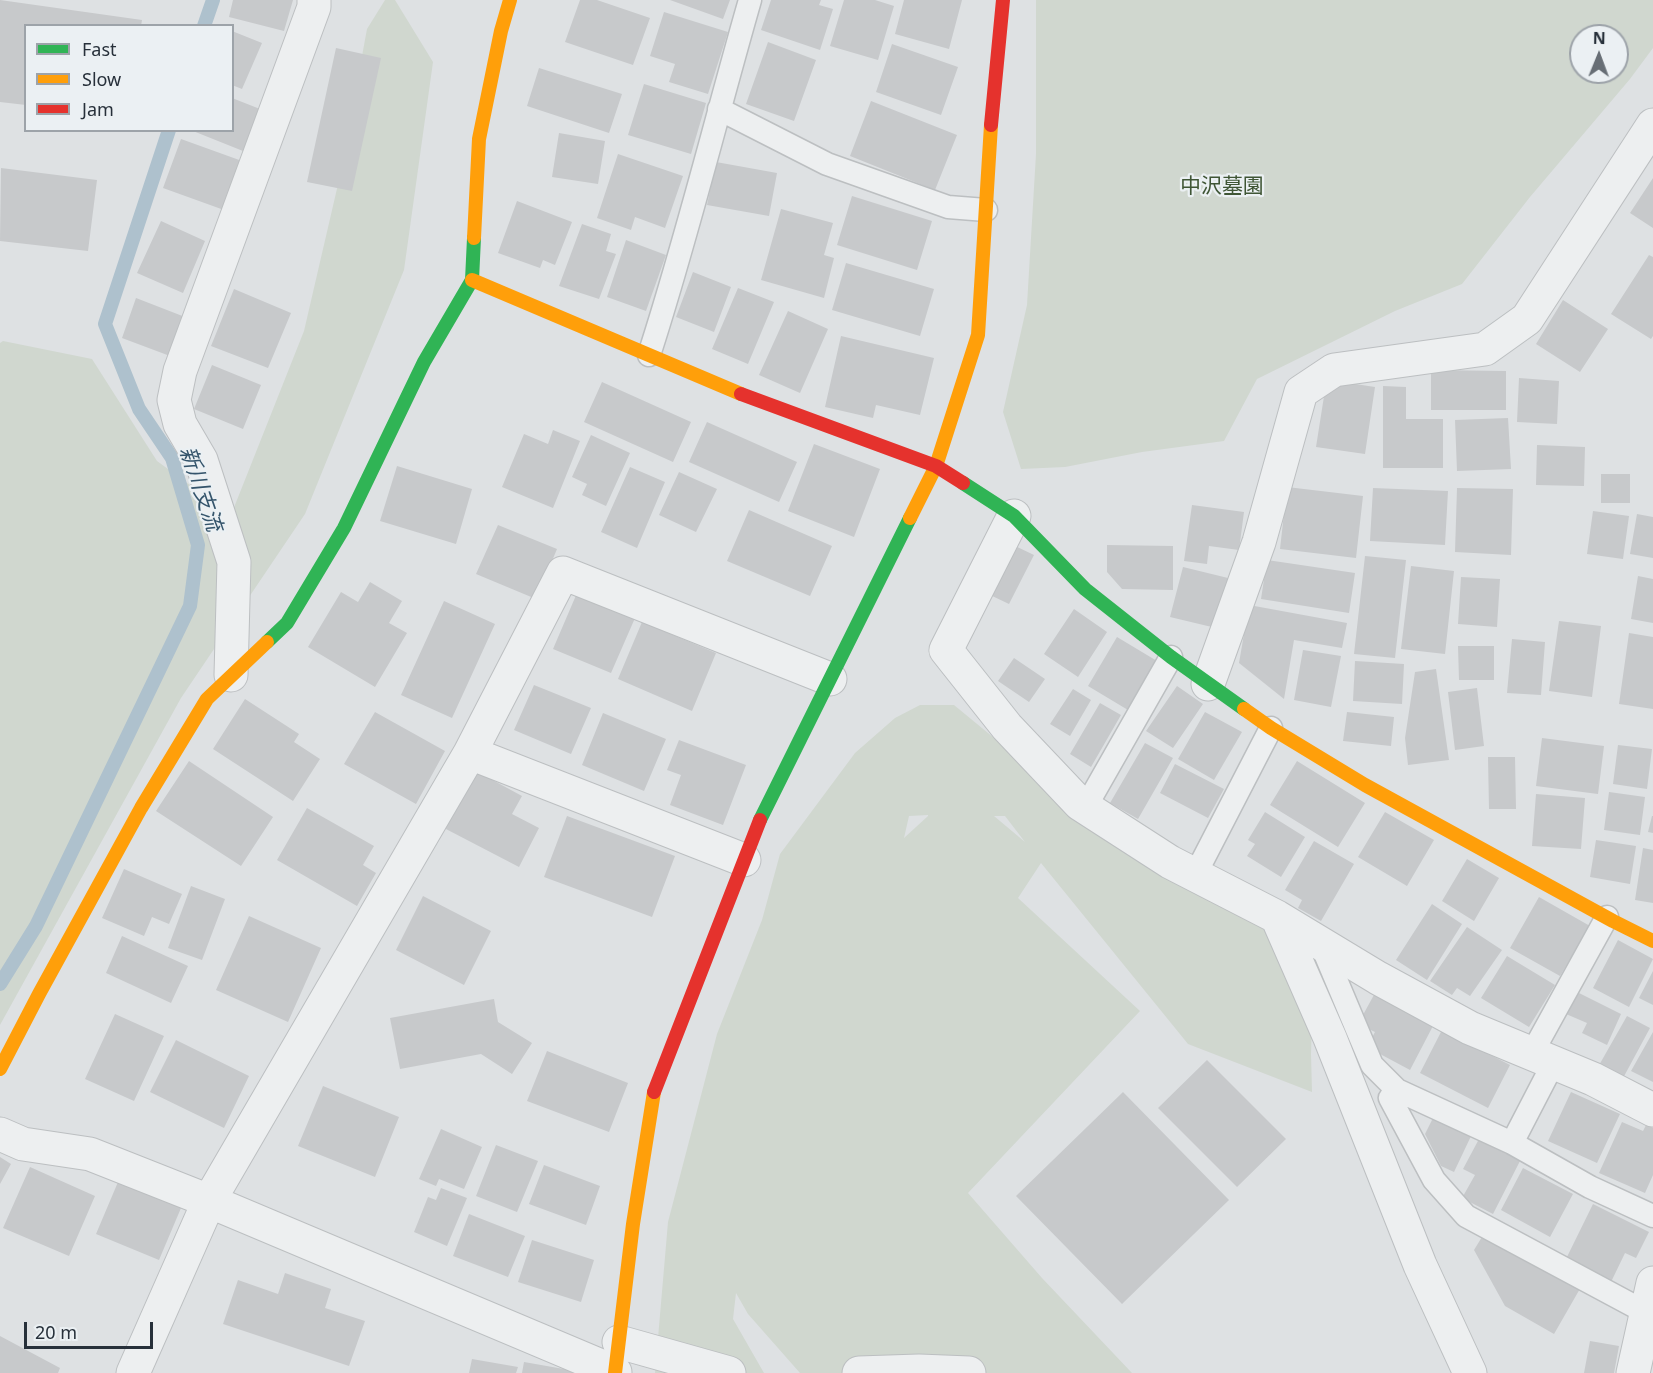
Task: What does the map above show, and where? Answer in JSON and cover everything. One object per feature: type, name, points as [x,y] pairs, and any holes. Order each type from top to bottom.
[{"type":"street","points":[[231,675],[234,562],[201,460],[180,424],[174,400],[180,371],[314,7],[314,0]]},
{"type":"street","points":[[0,1069],[141,808],[207,699],[287,623],[344,528],[424,362],[472,280],[479,139],[501,31],[510,0]]},
{"type":"street","points":[[616,1362],[633,1224],[655,1087],[757,826],[936,466],[978,335],[992,104],[1003,0]]},
{"type":"street","points":[[1208,684],[1259,542],[1301,392],[1334,370],[1485,349],[1527,319],[1653,125]]},
{"type":"street","points":[[472,280],[749,398],[936,466],[1014,516],[1085,589],[1208,684],[1271,728],[1365,785],[1653,941]]},
{"type":"street","points":[[1014,516],[946,650],[1007,727],[1080,804],[1170,861],[1277,917],[1377,978],[1470,1028],[1593,1079],[1653,1110]]},
{"type":"street","points":[[133,1373],[209,1201],[470,753],[563,573],[831,679]]},
{"type":"street","points":[[470,753],[744,860]]},
{"type":"street","points":[[1277,917],[1330,1038],[1420,1265],[1470,1373]]},
{"type":"street","points":[[0,1134],[23,1144],[90,1154],[616,1362],[729,1373]]},
{"type":"street","points":[[1633,1373],[1650,1298]]},
{"type":"street","points":[[859,1373],[919,1371],[969,1373]]},
{"type":"lane","points":[[649,355],[697,196],[750,0]]},
{"type":"lane","points":[[719,109],[827,164],[948,207],[986,210]]},
{"type":"lane","points":[[1085,808],[1172,657]]},
{"type":"lane","points":[[1195,875],[1271,728]]},
{"type":"lane","points":[[1512,1143],[1543,1058],[1607,917]]},
{"type":"lane","points":[[1321,944],[1372,1065],[1397,1090],[1512,1143],[1590,1187],[1653,1216]]},
{"type":"lane","points":[[1397,1090],[1390,1098],[1434,1180],[1466,1216],[1650,1298]]},
{"type":"green space","points":[[385,0],[395,0],[433,62],[404,270],[305,514],[181,698],[0,1025],[0,343],[3,341],[92,359],[157,461],[231,515],[304,331],[339,180],[367,29]]},
{"type":"green space","name":"中沢墓園","points":[[1036,0],[1653,0],[1653,48],[1629,80],[1629,24],[1569,24],[1569,84],[1626,84],[1530,197],[1462,284],[1395,311],[1257,379],[1224,441],[1142,452],[1065,467],[1021,469],[1003,412],[1027,305],[1036,154]]},
{"type":"green space","points":[[920,705],[954,705],[1005,747],[1253,918],[1314,957],[1312,1092],[1188,1044],[1041,863],[1018,898],[1140,1011],[968,1193],[1042,1278],[1132,1373],[800,1373],[748,1314],[736,1293],[733,1319],[764,1373],[655,1373],[668,1222],[717,1034],[762,920],[780,854],[855,753],[895,718]],"holes":[[[909,816],[928,816],[904,838]],[[994,816],[1005,816],[1025,842]]]},
{"type":"building","points":[[0,0],[142,20],[141,24],[24,24],[24,105],[0,102]]},
{"type":"building","points":[[233,0],[293,0],[284,31],[229,17]]},
{"type":"building","points":[[580,0],[597,0],[650,18],[633,65],[565,42]]},
{"type":"building","points":[[670,0],[730,0],[723,19]]},
{"type":"building","points":[[771,0],[821,0],[819,5],[833,9],[820,50],[761,30]]},
{"type":"building","points":[[844,0],[875,0],[894,6],[878,60],[830,46]]},
{"type":"building","points":[[904,0],[962,0],[949,49],[895,34]]},
{"type":"building","points":[[664,12],[728,32],[708,94],[669,82],[675,64],[650,56]]},
{"type":"building","points":[[234,32],[262,43],[242,89],[234,86]]},
{"type":"building","points":[[768,42],[816,60],[794,121],[746,104]]},
{"type":"building","points":[[892,44],[958,67],[941,115],[876,92]]},
{"type":"building","points":[[336,48],[381,58],[352,191],[307,182]]},
{"type":"building","points":[[539,68],[622,94],[609,133],[527,106]]},
{"type":"building","points":[[644,84],[706,103],[691,154],[628,135]]},
{"type":"building","points":[[234,99],[260,109],[243,151],[196,132],[234,132]]},
{"type":"building","points":[[871,101],[957,135],[935,190],[850,156]]},
{"type":"building","points":[[559,133],[605,141],[598,184],[552,177]]},
{"type":"building","points":[[181,139],[242,161],[224,210],[163,188]]},
{"type":"building","points":[[618,154],[683,176],[665,228],[635,217],[631,230],[597,218]]},
{"type":"building","points":[[716,162],[777,173],[769,216],[707,205]]},
{"type":"building","points":[[1,168],[97,180],[88,251],[0,241]]},
{"type":"building","points":[[1653,178],[1653,228],[1630,213]]},
{"type":"building","points":[[852,196],[932,221],[917,270],[837,245]]},
{"type":"building","points":[[517,201],[572,222],[555,265],[543,260],[540,268],[498,253]]},
{"type":"building","points":[[781,209],[833,223],[824,255],[834,258],[824,298],[761,280]]},
{"type":"building","points":[[161,221],[205,241],[183,293],[137,273]]},
{"type":"building","points":[[582,224],[611,234],[606,251],[616,254],[599,299],[559,286]]},
{"type":"building","points":[[626,240],[666,255],[646,311],[607,297]]},
{"type":"building","points":[[1649,255],[1653,257],[1653,336],[1651,339],[1611,314]]},
{"type":"building","points":[[846,263],[934,289],[920,336],[832,310]]},
{"type":"building","points":[[693,272],[731,287],[714,332],[676,317]]},
{"type":"building","points":[[738,288],[774,302],[748,364],[712,349]]},
{"type":"building","points":[[234,289],[291,313],[268,368],[211,346]]},
{"type":"building","points":[[136,298],[185,317],[170,356],[122,338]]},
{"type":"building","points":[[1563,300],[1608,329],[1580,372],[1536,344]]},
{"type":"building","points":[[788,311],[828,329],[800,393],[759,375]]},
{"type":"building","points":[[841,336],[934,358],[920,415],[876,405],[873,418],[825,407]]},
{"type":"building","points":[[212,365],[261,385],[243,429],[194,409]]},
{"type":"building","points":[[1431,370],[1506,371],[1506,410],[1431,410]]},
{"type":"building","points":[[1519,378],[1559,381],[1557,424],[1517,422]]},
{"type":"building","points":[[602,382],[691,422],[673,462],[584,422]]},
{"type":"building","points":[[1342,382],[1375,387],[1365,454],[1316,447],[1325,390]]},
{"type":"building","points":[[1383,386],[1406,387],[1406,419],[1443,419],[1443,468],[1383,468]]},
{"type":"building","points":[[1508,418],[1511,469],[1457,471],[1455,420]]},
{"type":"building","points":[[707,422],[797,462],[779,502],[689,462]]},
{"type":"building","points":[[553,430],[580,441],[553,508],[502,487],[524,434],[548,444]]},
{"type":"building","points":[[591,435],[630,453],[606,506],[582,495],[587,484],[572,477]]},
{"type":"building","points":[[814,444],[880,469],[854,537],[788,511]]},
{"type":"building","points":[[1537,445],[1585,447],[1584,486],[1536,485]]},
{"type":"building","points":[[397,466],[472,489],[456,544],[380,521]]},
{"type":"building","points":[[630,467],[665,482],[637,548],[601,532]]},
{"type":"building","points":[[679,472],[717,489],[696,532],[659,515]]},
{"type":"building","points":[[1601,474],[1630,474],[1630,503],[1601,503]]},
{"type":"building","points":[[1287,487],[1363,496],[1356,558],[1280,549]]},
{"type":"building","points":[[1373,488],[1448,491],[1445,545],[1370,541]]},
{"type":"building","points":[[1457,488],[1513,489],[1511,555],[1455,552]]},
{"type":"building","points":[[1192,505],[1244,512],[1239,550],[1209,546],[1207,564],[1184,561]]},
{"type":"building","points":[[749,510],[832,546],[810,596],[727,561]]},
{"type":"building","points":[[1593,511],[1629,516],[1623,559],[1587,554]]},
{"type":"building","points":[[1637,514],[1653,517],[1653,558],[1630,554]]},
{"type":"building","points":[[498,525],[557,549],[536,599],[476,574]]},
{"type":"building","points":[[1011,544],[1034,555],[1009,604],[986,593]]},
{"type":"building","points":[[1107,545],[1173,546],[1173,590],[1122,589],[1107,572]]},
{"type":"building","points":[[1365,556],[1406,560],[1395,658],[1354,654]]},
{"type":"building","points":[[1267,560],[1355,573],[1349,613],[1261,599]]},
{"type":"building","points":[[1411,566],[1454,571],[1445,654],[1401,649]]},
{"type":"building","points":[[1183,567],[1228,578],[1216,628],[1170,617]]},
{"type":"building","points":[[1638,576],[1653,579],[1653,623],[1631,619]]},
{"type":"building","points":[[1461,577],[1500,579],[1497,627],[1458,624]]},
{"type":"building","points":[[370,582],[402,601],[389,623],[407,633],[375,687],[308,647],[341,592],[358,602]]},
{"type":"building","points":[[577,593],[635,618],[611,673],[553,649]]},
{"type":"building","points":[[444,601],[495,624],[452,718],[401,695]]},
{"type":"building","points":[[1249,605],[1347,623],[1342,648],[1294,640],[1284,699],[1239,663]]},
{"type":"building","points":[[1074,609],[1107,632],[1078,677],[1044,654]]},
{"type":"building","points":[[1559,621],[1601,626],[1592,697],[1549,691]]},
{"type":"building","points":[[642,622],[716,653],[692,711],[618,679]]},
{"type":"building","points":[[1629,633],[1653,637],[1653,709],[1619,704]]},
{"type":"building","points":[[1117,637],[1157,661],[1128,710],[1088,686]]},
{"type":"building","points":[[1512,639],[1545,642],[1541,695],[1507,693]]},
{"type":"building","points":[[1458,646],[1494,646],[1494,680],[1459,680]]},
{"type":"building","points":[[1303,650],[1341,656],[1331,707],[1294,700]]},
{"type":"building","points":[[1014,658],[1045,679],[1029,702],[998,681]]},
{"type":"building","points":[[1355,661],[1404,664],[1402,704],[1353,701]]},
{"type":"building","points":[[1436,669],[1449,760],[1408,765],[1405,738],[1415,672]]},
{"type":"building","points":[[534,685],[591,708],[571,754],[514,730]]},
{"type":"building","points":[[1177,686],[1203,704],[1173,748],[1146,731]]},
{"type":"building","points":[[1477,688],[1484,746],[1455,750],[1448,692]]},
{"type":"building","points":[[1073,689],[1091,700],[1070,736],[1050,724]]},
{"type":"building","points":[[245,699],[299,734],[294,742],[320,759],[293,801],[213,749]]},
{"type":"building","points":[[1100,703],[1121,715],[1091,767],[1070,754]]},
{"type":"building","points":[[375,712],[445,751],[416,804],[344,764]]},
{"type":"building","points":[[1205,712],[1242,732],[1214,780],[1178,759]]},
{"type":"building","points":[[1347,712],[1394,717],[1391,746],[1343,741]]},
{"type":"building","points":[[603,713],[666,739],[644,791],[582,765]]},
{"type":"building","points":[[1542,738],[1604,746],[1598,794],[1536,786]]},
{"type":"building","points":[[679,740],[746,765],[723,825],[670,805],[681,775],[667,770]]},
{"type":"building","points":[[1145,743],[1173,758],[1138,819],[1110,803]]},
{"type":"building","points":[[1618,745],[1652,749],[1647,789],[1613,784]]},
{"type":"building","points":[[1488,757],[1515,757],[1516,809],[1489,809]]},
{"type":"building","points":[[189,761],[273,817],[241,866],[156,811]]},
{"type":"building","points":[[1297,761],[1365,803],[1338,847],[1270,805]]},
{"type":"building","points":[[1175,764],[1224,789],[1208,818],[1160,793]]},
{"type":"building","points":[[474,770],[522,796],[512,814],[539,828],[519,867],[444,828]]},
{"type":"building","points":[[1609,792],[1645,797],[1640,835],[1604,830]]},
{"type":"building","points":[[1536,794],[1585,798],[1581,849],[1532,846]]},
{"type":"building","points":[[307,808],[374,846],[363,865],[376,873],[357,906],[277,860]]},
{"type":"building","points":[[1265,812],[1305,837],[1281,877],[1247,856],[1255,844],[1248,840]]},
{"type":"building","points":[[1385,812],[1434,840],[1407,886],[1358,857]]},
{"type":"building","points":[[567,816],[675,856],[652,917],[544,877]]},
{"type":"building","points":[[1653,816],[1653,833],[1648,832]]},
{"type":"building","points":[[1596,840],[1636,846],[1630,884],[1590,877]]},
{"type":"building","points":[[1314,841],[1354,864],[1321,921],[1298,908],[1302,900],[1285,890]]},
{"type":"building","points":[[1643,848],[1653,850],[1653,903],[1635,900]]},
{"type":"building","points":[[1467,859],[1499,878],[1474,921],[1442,901]]},
{"type":"building","points":[[124,869],[182,894],[169,924],[152,917],[144,936],[102,918]]},
{"type":"building","points":[[191,886],[225,899],[202,960],[168,948]]},
{"type":"building","points":[[423,896],[491,931],[464,985],[396,950]]},
{"type":"building","points":[[1539,897],[1590,926],[1560,976],[1510,948]]},
{"type":"building","points":[[1432,904],[1462,924],[1427,980],[1396,960]]},
{"type":"building","points":[[249,916],[321,948],[288,1022],[216,990]]},
{"type":"building","points":[[1467,927],[1502,950],[1470,996],[1457,988],[1452,995],[1430,981]]},
{"type":"building","points":[[122,936],[188,966],[171,1003],[106,973]]},
{"type":"building","points":[[1618,940],[1653,959],[1629,1007],[1593,988]]},
{"type":"building","points":[[1507,956],[1555,985],[1529,1027],[1481,998]]},
{"type":"building","points":[[1653,971],[1653,1005],[1639,998]]},
{"type":"building","points":[[1577,992],[1621,1014],[1607,1045],[1582,1033],[1587,1023],[1566,1014]]},
{"type":"building","points":[[1375,993],[1434,1024],[1410,1070],[1367,1047],[1375,1032],[1358,1024]]},
{"type":"building","points":[[494,999],[498,1022],[532,1043],[512,1074],[481,1054],[400,1069],[390,1018]]},
{"type":"building","points":[[115,1014],[164,1036],[134,1101],[85,1079]]},
{"type":"building","points":[[1627,1016],[1650,1028],[1622,1080],[1598,1067]]},
{"type":"building","points":[[1442,1030],[1510,1065],[1488,1108],[1420,1073]]},
{"type":"building","points":[[1653,1032],[1653,1082],[1631,1071]]},
{"type":"building","points":[[176,1040],[249,1076],[224,1128],[150,1092]]},
{"type":"building","points":[[547,1051],[628,1083],[609,1132],[527,1101]]},
{"type":"building","points":[[1207,1060],[1286,1139],[1237,1187],[1158,1108]]},
{"type":"building","points":[[323,1086],[399,1117],[375,1177],[298,1146]]},
{"type":"building","points":[[1123,1092],[1229,1200],[1122,1304],[1016,1196]]},
{"type":"building","points":[[1571,1092],[1620,1114],[1597,1163],[1548,1141]]},
{"type":"building","points":[[1434,1116],[1472,1134],[1454,1172],[1441,1166],[1425,1134]]},
{"type":"building","points":[[1622,1122],[1643,1131],[1646,1125],[1653,1128],[1653,1175],[1645,1193],[1599,1173]]},
{"type":"building","points":[[441,1129],[482,1147],[464,1189],[439,1179],[436,1186],[419,1179]]},
{"type":"building","points":[[1479,1139],[1520,1161],[1493,1214],[1462,1198],[1475,1175],[1463,1169]]},
{"type":"building","points":[[496,1145],[538,1161],[517,1212],[476,1196]]},
{"type":"building","points":[[0,1157],[11,1164],[0,1184]]},
{"type":"building","points":[[544,1165],[600,1186],[586,1225],[529,1204]]},
{"type":"building","points":[[30,1167],[95,1196],[69,1256],[3,1228]]},
{"type":"building","points":[[1523,1168],[1573,1194],[1550,1237],[1501,1210]]},
{"type":"building","points":[[118,1182],[181,1208],[159,1260],[96,1234]]},
{"type":"building","points":[[441,1188],[467,1198],[447,1246],[414,1232],[428,1197],[436,1200]]},
{"type":"building","points":[[1593,1204],[1649,1232],[1636,1258],[1625,1253],[1611,1282],[1565,1261]]},
{"type":"building","points":[[469,1214],[525,1236],[508,1277],[453,1256]]},
{"type":"building","points":[[1485,1232],[1581,1287],[1554,1334],[1505,1306],[1474,1250]]},
{"type":"building","points":[[532,1240],[594,1260],[581,1302],[518,1282]]},
{"type":"building","points":[[285,1273],[331,1289],[325,1308],[365,1321],[349,1366],[223,1324],[238,1280],[278,1294]]},
{"type":"building","points":[[0,1336],[60,1368],[58,1373],[0,1373]]},
{"type":"building","points":[[1590,1341],[1619,1346],[1614,1373],[1584,1373]]},
{"type":"building","points":[[472,1359],[518,1367],[516,1373],[469,1373]]},
{"type":"building","points":[[524,1362],[575,1371],[574,1373],[522,1373]]},
{"type":"waterway","name":"新川支流","points":[[205,24],[213,0]]},
{"type":"waterway","name":"新川支流","points":[[0,984],[36,926],[190,606],[198,545],[172,458],[139,409],[105,324],[168,132]]},
{"type":"traffic: fast","points":[[267,642],[287,623],[344,528],[424,362],[472,280],[474,238]]},
{"type":"traffic: fast","points":[[963,483],[1014,516],[1085,589],[1171,657],[1244,709]]},
{"type":"traffic: fast","points":[[760,820],[910,518]]},
{"type":"traffic: slow","points":[[474,238],[479,139],[501,31],[510,0]]},
{"type":"traffic: slow","points":[[910,518],[936,466],[978,335],[991,125]]},
{"type":"traffic: slow","points":[[472,280],[741,394]]},
{"type":"traffic: slow","points":[[0,1069],[141,808],[207,699],[267,642]]},
{"type":"traffic: slow","points":[[1244,709],[1365,785],[1653,941]]},
{"type":"traffic: slow","points":[[615,1373],[633,1224],[654,1092]]},
{"type":"traffic: jam","points":[[991,125],[1003,0]]},
{"type":"traffic: jam","points":[[741,394],[936,466],[963,483]]},
{"type":"traffic: jam","points":[[654,1092],[760,820]]}]
